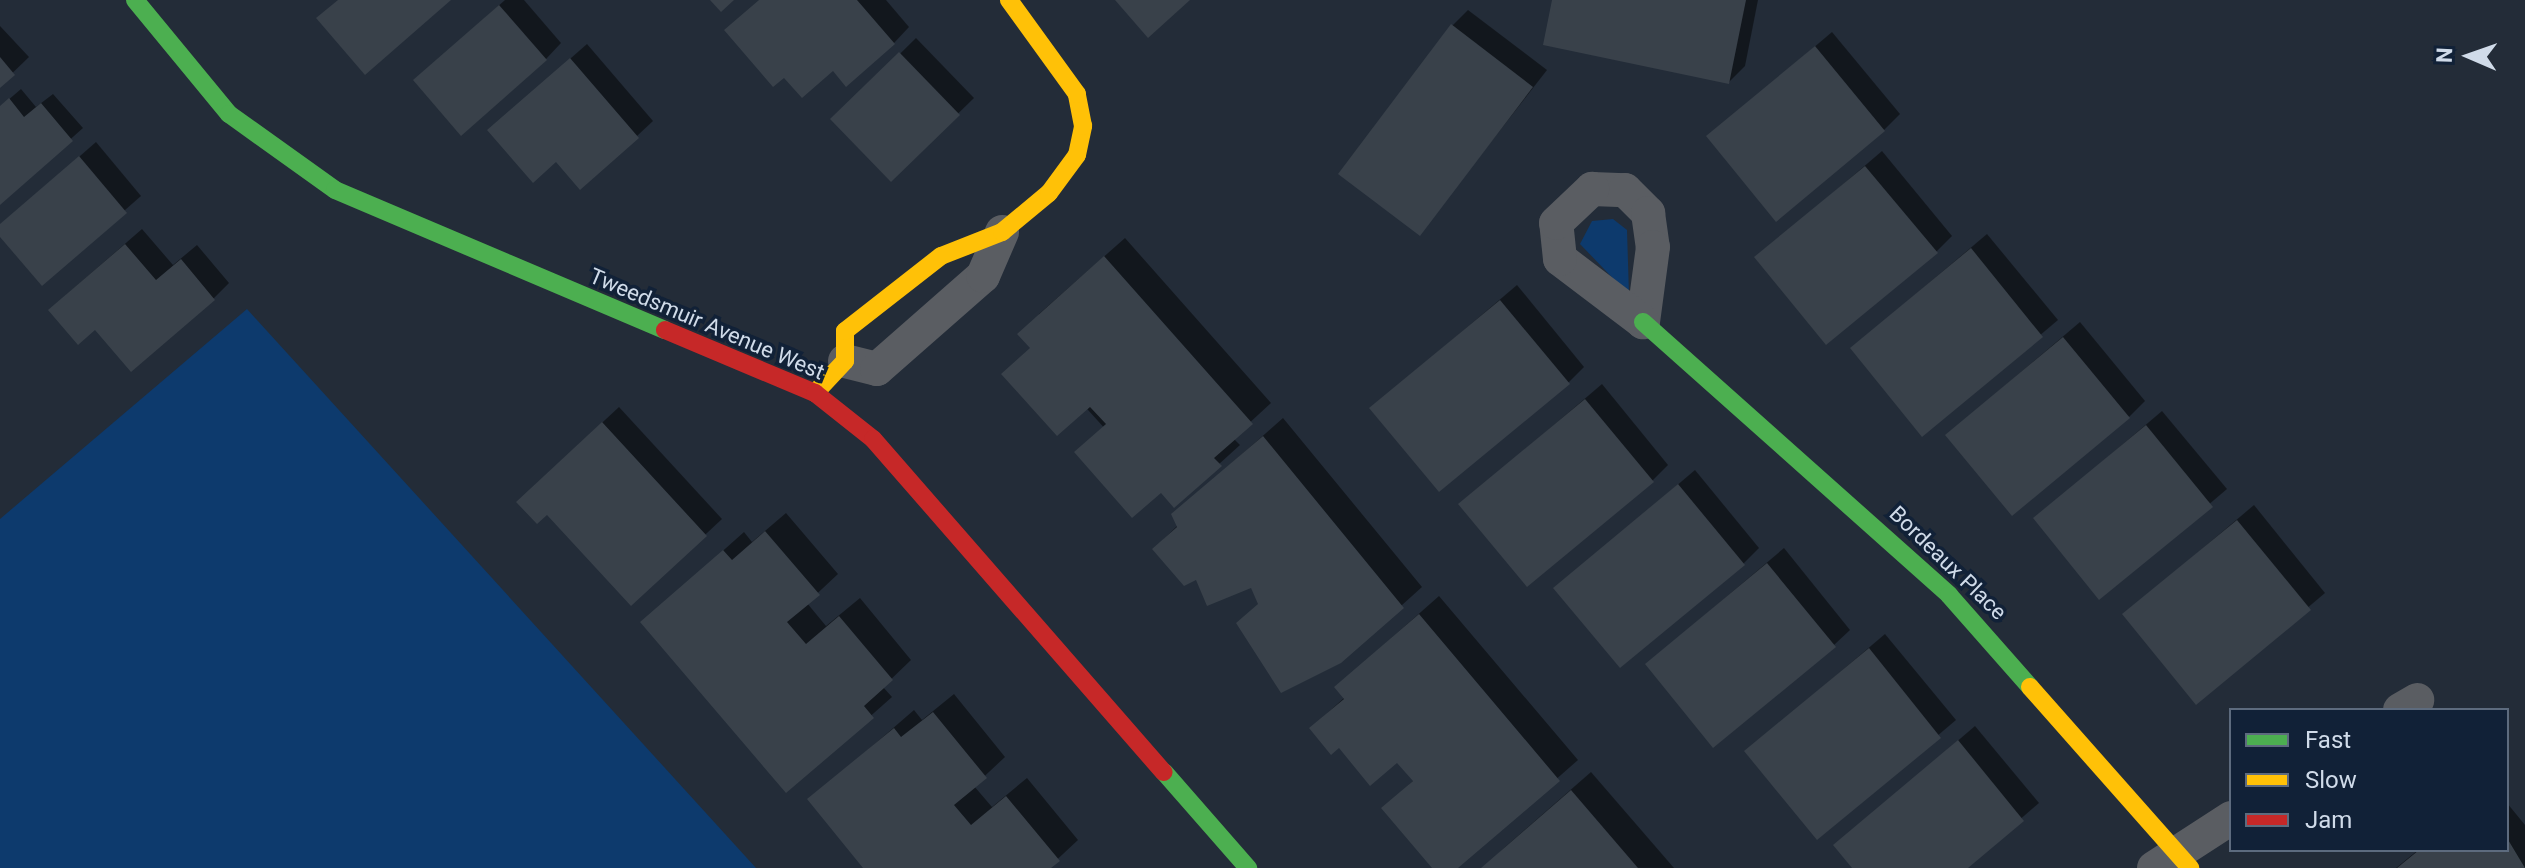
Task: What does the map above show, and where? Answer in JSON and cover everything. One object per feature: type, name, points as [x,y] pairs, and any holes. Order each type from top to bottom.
[{"type":"street","name":"Tweedsmuir Avenue West","points":[[135,0],[229,114],[335,190],[815,393],[873,439],[1248,868]]},
{"type":"street","points":[[815,393],[845,361],[845,331],[941,256],[1002,232],[1063,178],[1083,126],[1058,59],[1009,0]]},
{"type":"street","points":[[845,361],[877,369],[983,276],[1002,232]]},
{"type":"street","name":"Bordeaux Place","points":[[1643,322],[1949,595],[2173,863]]},
{"type":"street","points":[[2173,863],[2229,820]]},
{"type":"shaded area","points":[[1613,219],[1627,230],[1629,295],[1580,244],[1592,221]]},
{"type":"shaded area","points":[[247,309],[756,868],[0,868],[0,519]]},
{"type":"building","points":[[338,0],[451,0],[365,75],[316,18]]},
{"type":"building","points":[[710,0],[734,0],[721,12]]},
{"type":"building","points":[[759,0],[857,0],[895,44],[846,87],[833,71],[802,98],[784,78],[773,87],[724,30]]},
{"type":"building","points":[[1115,0],[1190,0],[1148,38]]},
{"type":"building","points":[[1552,0],[1746,0],[1729,84],[1543,45]]},
{"type":"building","points":[[499,5],[547,60],[461,136],[413,80]]},
{"type":"building","points":[[1451,24],[1533,87],[1420,236],[1338,174]]},
{"type":"building","points":[[1815,46],[1885,131],[1776,222],[1706,136]]},
{"type":"building","points":[[899,52],[960,115],[891,182],[830,119]]},
{"type":"building","points":[[0,57],[15,75],[0,88]]},
{"type":"building","points":[[570,58],[639,138],[580,190],[556,162],[533,183],[487,130]]},
{"type":"building","points":[[9,98],[24,117],[41,103],[73,141],[0,205],[0,106]]},
{"type":"building","points":[[79,156],[127,213],[42,286],[0,237],[0,224]]},
{"type":"building","points":[[1865,166],[1938,253],[1826,345],[1754,257]]},
{"type":"building","points":[[125,244],[156,280],[181,259],[215,300],[131,372],[95,330],[78,345],[48,310]]},
{"type":"building","points":[[1971,248],[2043,337],[1922,437],[1850,348]]},
{"type":"building","points":[[1104,256],[1253,424],[1214,458],[1222,466],[1174,508],[1161,493],[1132,518],[1074,452],[1106,424],[1090,407],[1057,436],[1001,374],[1030,348],[1017,334]]},
{"type":"building","points":[[1500,300],[1570,384],[1439,492],[1369,408]]},
{"type":"building","points":[[2063,337],[2130,418],[2012,516],[1945,435]]},
{"type":"building","points":[[1585,399],[1654,482],[1527,587],[1458,504]]},
{"type":"building","points":[[602,422],[707,536],[631,606],[547,515],[537,524],[516,502]]},
{"type":"building","points":[[2146,425],[2213,507],[2099,600],[2033,518]]},
{"type":"building","points":[[1263,436],[1404,608],[1341,663],[1281,693],[1236,623],[1258,604],[1251,588],[1207,606],[1196,580],[1184,586],[1152,549],[1177,527],[1171,514]]},
{"type":"building","points":[[1678,484],[1745,565],[1620,668],[1553,588]]},
{"type":"building","points":[[2237,520],[2311,610],[2196,705],[2122,614]]},
{"type":"building","points":[[765,531],[820,595],[787,622],[806,644],[839,616],[893,680],[864,706],[874,718],[786,793],[640,622],[723,550],[732,560]]},
{"type":"building","points":[[1767,563],[1836,647],[1713,748],[1645,664]]},
{"type":"building","points":[[1419,614],[1560,781],[1458,868],[1432,868],[1381,808],[1413,781],[1397,763],[1370,786],[1339,748],[1331,755],[1309,728],[1344,699],[1334,687]]},
{"type":"building","points":[[1869,648],[1941,738],[1817,840],[1744,751]]},
{"type":"building","points":[[933,712],[987,778],[954,805],[971,825],[1006,796],[1060,861],[1051,868],[863,868],[807,799],[894,728],[901,737]]},
{"type":"building","points":[[1958,740],[2024,821],[1968,868],[1852,868],[1833,845]]},
{"type":"building","points":[[1571,790],[1638,868],[1481,868]]},
{"type":"building","points":[[2509,841],[2525,868],[2397,868],[2417,852],[2509,852]]},
{"type":"traffic: fast","points":[[135,0],[229,114],[335,190],[665,330]]},
{"type":"traffic: fast","points":[[1643,322],[1949,595],[2030,687]]},
{"type":"traffic: fast","points":[[1164,772],[1248,868]]},
{"type":"traffic: slow","points":[[815,393],[845,361],[845,331],[941,256],[1002,232],[1049,193],[1077,155],[1083,126],[1077,94],[1009,0]]},
{"type":"traffic: slow","points":[[2030,687],[2190,868]]},
{"type":"traffic: jam","points":[[665,330],[815,393],[873,439],[1164,772]]}]
